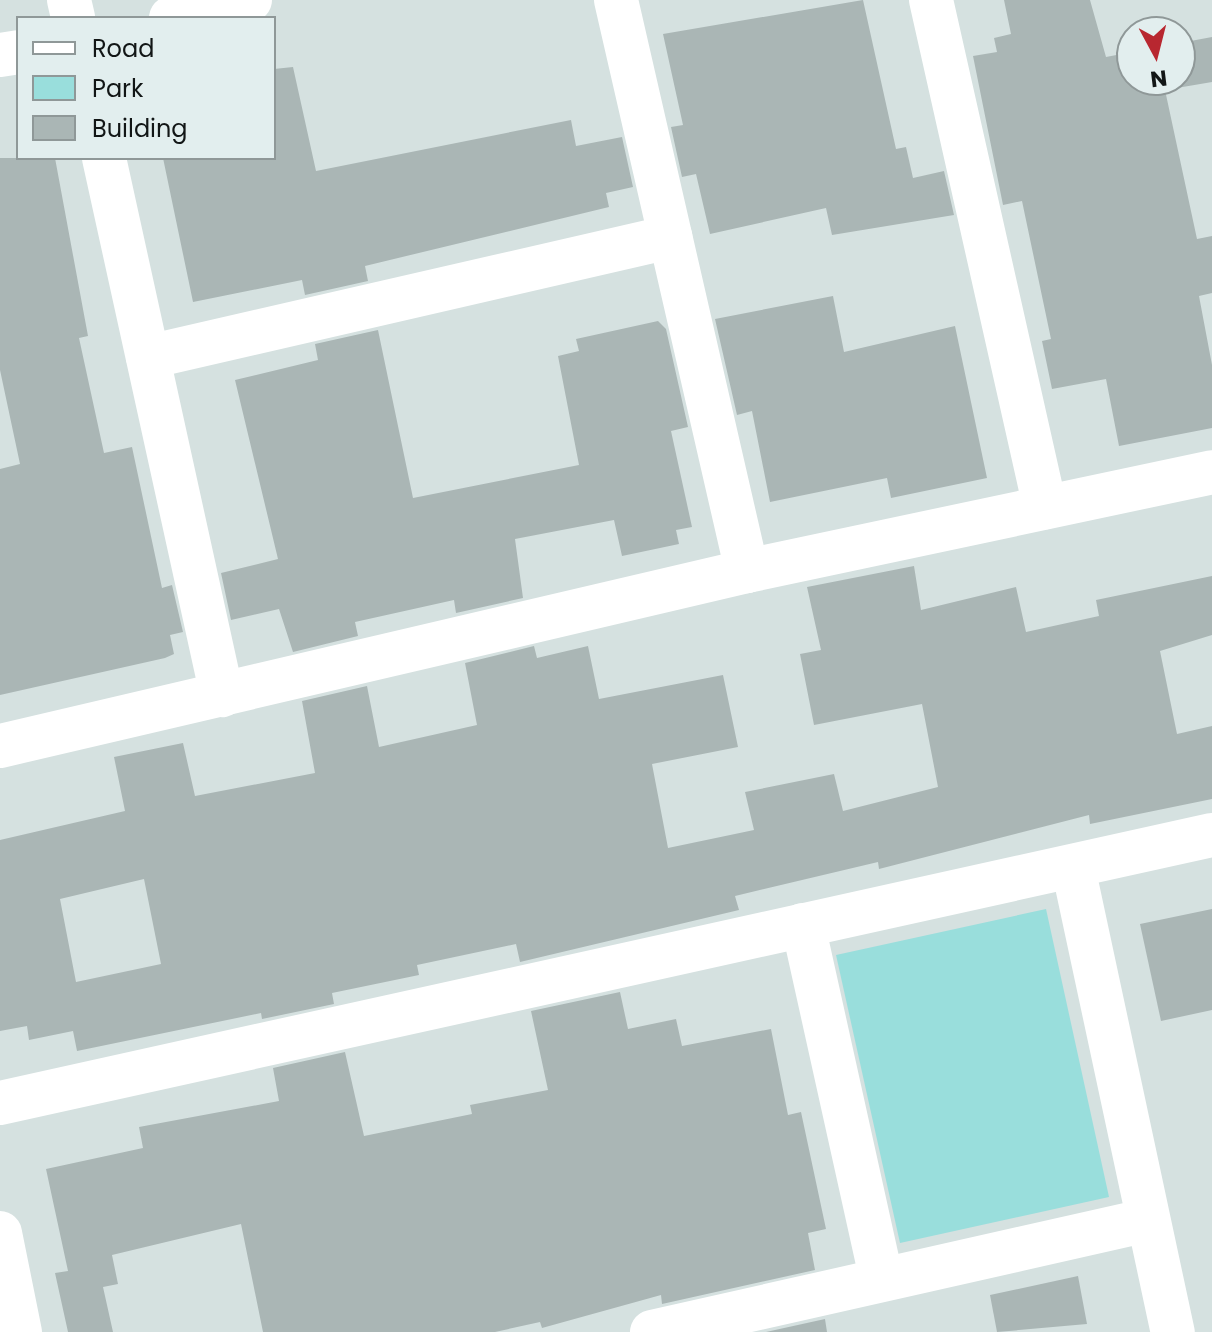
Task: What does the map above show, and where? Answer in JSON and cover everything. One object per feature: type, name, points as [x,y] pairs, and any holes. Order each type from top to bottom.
[{"type":"street","points":[[180,16],[250,0]]},
{"type":"street","points":[[616,0],[747,571]]},
{"type":"street","points":[[931,0],[1045,507]]},
{"type":"street","points":[[104,160],[222,695]]},
{"type":"street","points":[[148,357],[670,237]]},
{"type":"street","points":[[0,746],[747,571],[1212,472]]},
{"type":"street","points":[[0,1103],[1212,835]]},
{"type":"street","points":[[1073,867],[1173,1332]]},
{"type":"street","points":[[803,925],[881,1278]]},
{"type":"street","points":[[652,1332],[1148,1220]]},
{"type":"street","points":[[0,1233],[20,1332]]},
{"type":"green space","points":[[1046,909],[1109,1197],[900,1243],[836,955]]},
{"type":"building","points":[[863,0],[896,149],[906,147],[913,178],[944,171],[954,215],[832,235],[826,208],[710,234],[696,174],[682,177],[671,127],[683,125],[663,34]]},
{"type":"building","points":[[1004,0],[1090,0],[1106,57],[1116,55],[1116,96],[1166,96],[1197,239],[1212,236],[1212,293],[1199,296],[1212,365],[1212,428],[1119,446],[1106,379],[1052,389],[1042,341],[1051,339],[1022,201],[1003,205],[973,56],[997,52],[994,38],[1011,34]]},
{"type":"building","points":[[1212,37],[1212,82],[1196,85],[1196,40]]},
{"type":"building","points":[[293,67],[316,171],[571,120],[576,146],[622,137],[633,187],[606,193],[609,207],[365,266],[368,281],[305,295],[302,280],[193,302],[163,160],[276,160],[276,69]]},
{"type":"building","points":[[0,158],[55,160],[88,336],[79,338],[104,453],[132,447],[162,588],[172,585],[183,632],[170,635],[174,654],[0,695],[0,469],[20,464],[0,370]]},
{"type":"building","points":[[833,296],[844,352],[955,326],[987,478],[891,498],[887,478],[770,502],[752,411],[737,415],[715,319]]},
{"type":"building","points":[[658,321],[666,329],[688,427],[671,431],[692,527],[676,530],[679,544],[622,556],[614,520],[515,539],[523,598],[456,613],[454,600],[355,622],[358,636],[293,652],[279,609],[231,620],[221,573],[278,559],[235,380],[318,360],[315,344],[378,330],[413,498],[579,465],[558,356],[579,351],[576,339]]},
{"type":"building","points":[[914,566],[921,610],[1016,587],[1026,632],[1099,616],[1096,600],[1212,576],[1212,635],[1160,651],[1177,734],[1212,726],[1212,799],[1090,824],[1089,815],[879,869],[878,862],[735,896],[739,910],[520,962],[516,944],[417,965],[419,975],[332,993],[334,1004],[262,1019],[261,1013],[77,1051],[73,1031],[29,1040],[27,1026],[0,1031],[0,840],[125,811],[114,757],[183,743],[195,796],[315,773],[302,701],[367,686],[379,747],[477,725],[465,663],[534,646],[537,658],[588,646],[599,699],[723,675],[738,747],[652,764],[668,848],[754,830],[745,792],[834,774],[843,811],[938,787],[922,704],[814,725],[800,654],[821,650],[807,587]],"holes":[[[144,879],[161,964],[76,982],[60,899]]]},
{"type":"building","points":[[1212,909],[1212,1010],[1161,1021],[1140,924]]},
{"type":"building","points":[[620,992],[628,1029],[676,1019],[682,1046],[771,1029],[788,1115],[801,1112],[826,1229],[808,1233],[815,1270],[662,1304],[661,1295],[542,1328],[540,1322],[495,1332],[263,1332],[241,1224],[112,1255],[118,1284],[103,1287],[113,1332],[68,1332],[55,1273],[68,1271],[46,1169],[143,1148],[139,1127],[279,1101],[273,1068],[345,1052],[364,1136],[472,1114],[470,1105],[548,1090],[531,1011]]},
{"type":"building","points":[[1078,1276],[1087,1324],[997,1332],[990,1295]]},
{"type":"building","points":[[825,1319],[827,1332],[766,1332]]}]
